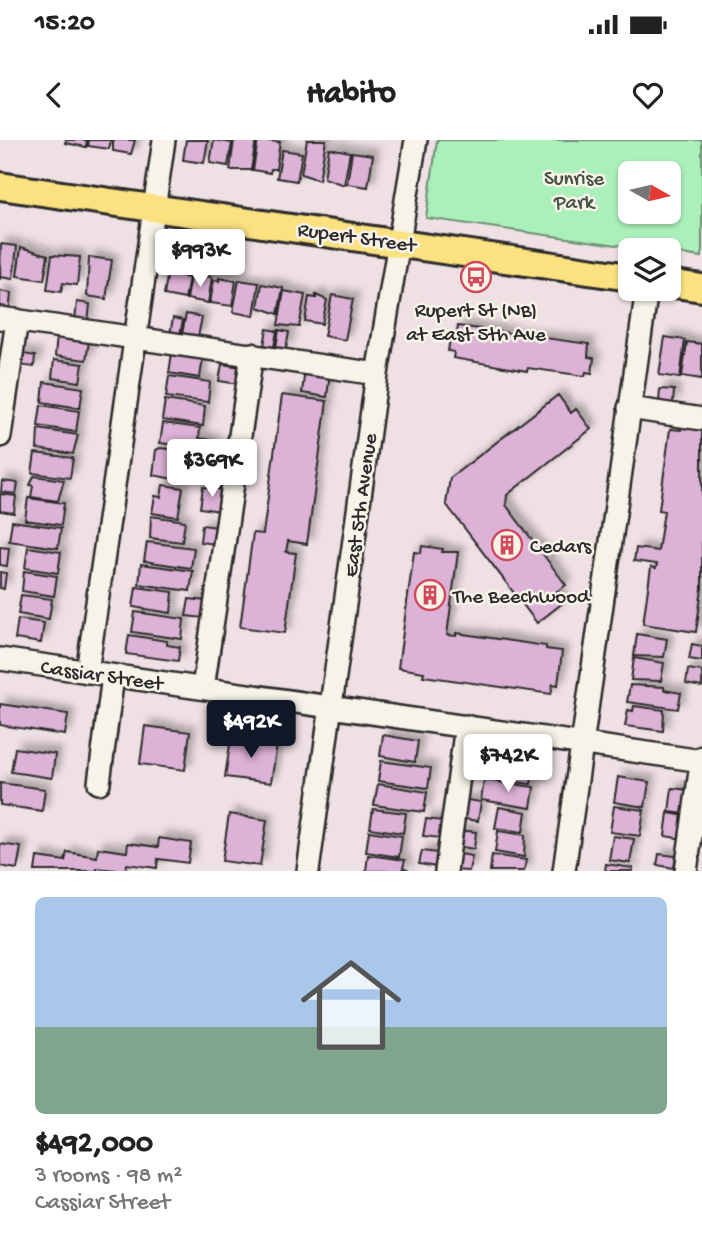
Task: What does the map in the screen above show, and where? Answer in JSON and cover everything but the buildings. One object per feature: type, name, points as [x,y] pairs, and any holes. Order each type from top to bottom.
[{"type":"main road","name":"Rupert Street","points":[[0,186],[618,275]]},
{"type":"main road","points":[[681,285],[702,288]]},
{"type":"street","points":[[87,672],[164,140]]},
{"type":"street","name":"East 5th Avenue","points":[[308,871],[377,374],[416,140]]},
{"type":"street","points":[[565,871],[645,301]]},
{"type":"street","points":[[0,436],[8,319],[377,374]]},
{"type":"street","points":[[203,688],[252,354]]},
{"type":"street","points":[[629,408],[702,419]]},
{"type":"street","name":"Cassiar Street","points":[[0,659],[702,759]]},
{"type":"street","points":[[99,783],[113,676]]},
{"type":"street","points":[[446,871],[466,726]]},
{"type":"street","points":[[686,871],[702,759]]},
{"type":"green space","name":"Sunrise Park","points":[[437,140],[702,140],[702,257],[681,254],[681,238],[618,238],[618,245],[426,218]]},
{"type":"place","name":"Rupert St (NB) at East 5th Ave","points":[[476,277]]},
{"type":"place","name":"Cedars","points":[[507,545]]},
{"type":"place","name":"The Beechwood","points":[[430,595]]}]
